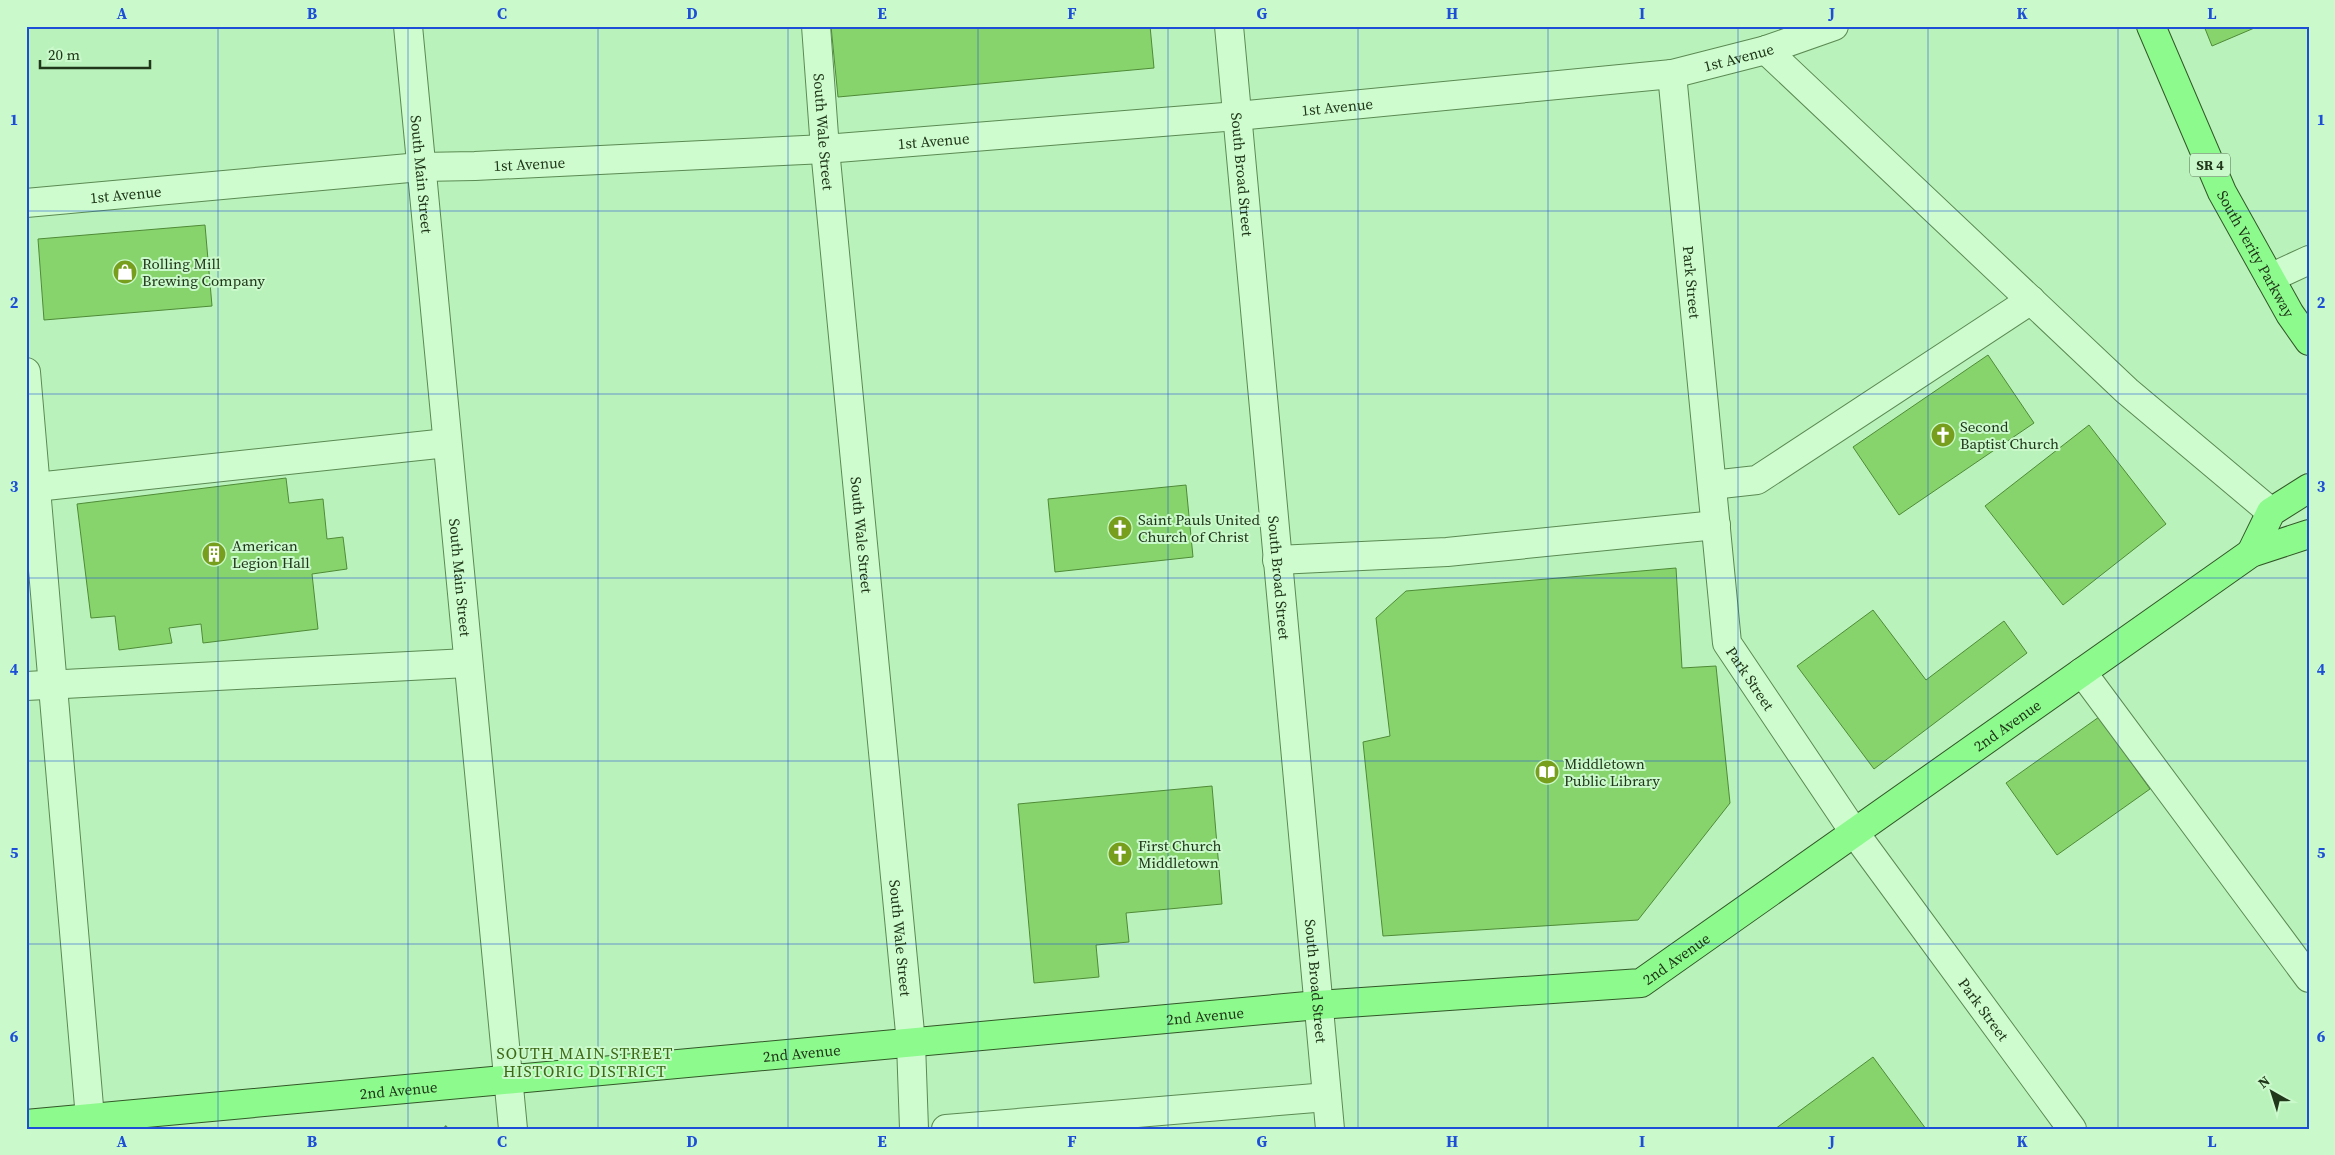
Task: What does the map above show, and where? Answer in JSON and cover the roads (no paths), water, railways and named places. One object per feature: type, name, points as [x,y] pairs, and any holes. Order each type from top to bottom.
[{"type":"main road","name":"South Verity Parkway","points":[[2151,26],[2222,192],[2270,278],[2309,341]]},
{"type":"main road","points":[[2271,512],[2309,488]]},
{"type":"main road","name":"2nd Avenue","points":[[2251,553],[2271,512]]},
{"type":"main road","name":"2nd Avenue","points":[[26,1124],[1318,1005],[1641,984],[2251,553],[2309,534]]},
{"type":"street","name":"South Main Street","points":[[408,26],[513,1129]]},
{"type":"street","name":"South Wale Street","points":[[816,26],[825,148],[910,1043],[914,1129]]},
{"type":"street","name":"South Broad Street","points":[[1229,26],[1330,1129]]},
{"type":"street","name":"1st Avenue","points":[[26,203],[420,167],[825,148],[1237,116],[1672,74],[1766,50],[1834,26]]},
{"type":"street","points":[[1766,50],[2127,391],[2271,512]]},
{"type":"street","name":"Park Street","points":[[1672,74],[1727,644],[1854,832],[2072,1129]]},
{"type":"street","points":[[2270,278],[2309,260]]},
{"type":"street","points":[[1712,485],[1757,480],[2031,300]]},
{"type":"street","points":[[26,372],[90,1118]]},
{"type":"street","points":[[36,487],[447,443]]},
{"type":"street","points":[[1277,560],[1447,552],[1716,525]]},
{"type":"street","points":[[26,686],[468,663]]},
{"type":"street","points":[[2082,672],[2309,978]]},
{"type":"street","points":[[946,1129],[1327,1097]]},
{"type":"place","name":"Rolling Mill Brewing Company","points":[[125,272]]},
{"type":"place","name":"Second Baptist Church","points":[[1943,435]]},
{"type":"place","name":"Saint Pauls United Church of Christ","points":[[1120,528]]},
{"type":"place","name":"American Legion Hall","points":[[214,554]]},
{"type":"place","name":"Middletown Public Library","points":[[1547,772]]},
{"type":"place","name":"First Church Middletown","points":[[1120,854]]},
{"type":"district","name":"SOUTH MAIN STREET HISTORIC DISTRICT","points":[[585,1062]]}]
